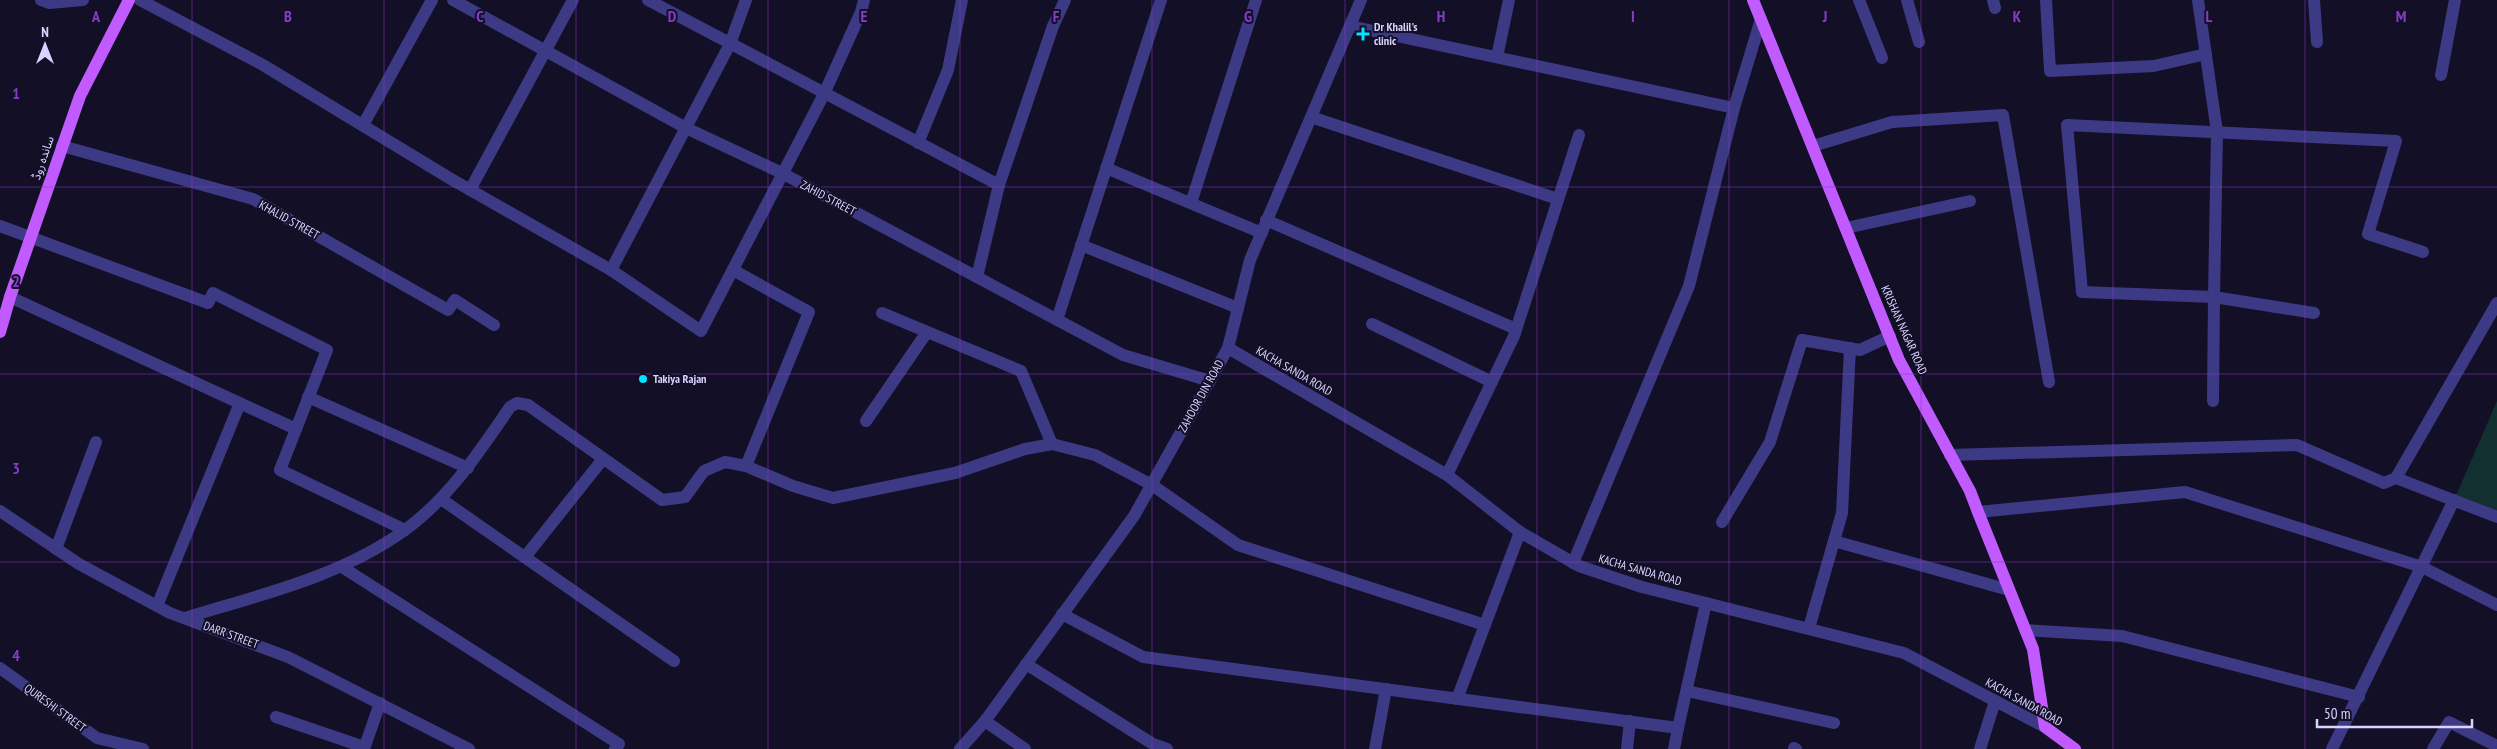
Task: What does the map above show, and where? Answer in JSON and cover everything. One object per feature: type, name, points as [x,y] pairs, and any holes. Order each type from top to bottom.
[{"type":"main road","name":"ساندہ روڈ","points":[[0,332],[10,296],[80,96],[129,0]]},
{"type":"main road","name":"KRISHAN NAGAR ROAD","points":[[1753,0],[1899,360],[1978,512],[2033,649],[2046,727]]},
{"type":"main road","name":"KACHA SANDA ROAD","points":[[2046,727],[2075,749]]},
{"type":"street","points":[[41,0],[49,4],[83,0]]},
{"type":"street","points":[[140,0],[263,65],[470,190],[611,270],[702,330],[824,94],[861,12],[864,0]]},
{"type":"street","points":[[363,125],[432,0]]},
{"type":"street","name":"ZAHID STREET","points":[[453,0],[686,128],[782,173],[1123,355],[1210,381]]},
{"type":"street","points":[[470,190],[573,0]]},
{"type":"street","points":[[648,0],[999,185]]},
{"type":"street","points":[[611,270],[730,44],[746,0]]},
{"type":"street","points":[[918,143],[948,70],[962,0]]},
{"type":"street","points":[[977,277],[999,185],[1053,26],[1065,0]]},
{"type":"street","points":[[1057,320],[1161,0]]},
{"type":"street","points":[[1191,203],[1256,0]]},
{"type":"street","name":"ZAHOOR DIN ROAD","points":[[960,749],[985,721],[1134,516],[1228,348],[1250,260],[1361,0]]},
{"type":"street","points":[[1497,57],[1509,0]]},
{"type":"street","points":[[1859,0],[1882,58]]},
{"type":"street","points":[[1907,0],[1919,42]]},
{"type":"street","points":[[2046,0],[2050,71],[2154,66],[2206,54]]},
{"type":"street","points":[[2198,0],[2217,132],[2213,401]]},
{"type":"street","points":[[2314,0],[2317,42]]},
{"type":"street","points":[[2441,75],[2455,0]]},
{"type":"street","points":[[1573,563],[1690,286],[1734,108],[1761,19]]},
{"type":"street","points":[[1350,26],[1734,108]]},
{"type":"street","points":[[1813,146],[1892,122],[2003,115],[2049,382]]},
{"type":"street","points":[[1311,117],[1558,199]]},
{"type":"street","points":[[2314,313],[2214,297],[2082,292],[2067,125],[2396,141],[2368,234],[2423,252]]},
{"type":"street","points":[[1447,475],[1516,329],[1579,135]]},
{"type":"street","name":"KHALID STREET","points":[[62,146],[253,199],[448,310],[455,300],[494,325]]},
{"type":"street","points":[[1106,168],[1191,203],[1264,226],[1516,329]]},
{"type":"street","points":[[1846,228],[1970,201]]},
{"type":"street","points":[[0,226],[30,239],[208,303],[213,293],[327,350],[280,470],[405,530]]},
{"type":"street","points":[[1081,245],[1238,308]]},
{"type":"street","points":[[733,270],[809,312],[746,466]]},
{"type":"street","points":[[10,296],[296,429]]},
{"type":"street","points":[[1950,455],[2297,445],[2384,483],[2396,478],[2497,303]]},
{"type":"street","points":[[882,313],[1021,371],[1052,444]]},
{"type":"street","points":[[1372,324],[1492,382]]},
{"type":"street","points":[[866,421],[926,332]]},
{"type":"street","points":[[1722,522],[1770,442],[1802,340],[1860,350],[1890,336]]},
{"type":"street","name":"KACHA SANDA ROAD","points":[[1228,348],[1447,475],[1520,532],[1573,563],[1642,586],[1904,652],[2046,727]]},
{"type":"street","points":[[1809,628],[1842,513],[1850,348]]},
{"type":"street","points":[[308,397],[468,468]]},
{"type":"street","points":[[157,606],[240,403]]},
{"type":"street","points":[[184,618],[342,567],[405,530],[440,499],[468,468],[510,407],[517,403],[528,405],[662,500],[685,496],[704,471],[725,462],[746,466],[793,486],[833,498],[954,473],[1024,449],[1052,444],[1095,455],[1152,484],[1238,545],[1485,625]]},
{"type":"street","points":[[56,549],[96,442]]},
{"type":"street","points":[[525,557],[603,459]]},
{"type":"street","points":[[2396,478],[2497,517]]},
{"type":"street","points":[[1978,512],[2185,492],[2422,567],[2497,605]]},
{"type":"street","points":[[440,499],[674,662]]},
{"type":"street","points":[[2333,748],[2454,500]]},
{"type":"street","name":"DARR STREET","points":[[0,511],[79,564],[157,606],[288,657],[469,749]]},
{"type":"street","points":[[1457,699],[1520,532]]},
{"type":"street","points":[[1834,540],[2009,590]]},
{"type":"street","points":[[342,567],[618,744],[615,749]]},
{"type":"street","points":[[1674,749],[1706,603]]},
{"type":"street","points":[[1062,614],[1142,657],[1678,728]]},
{"type":"street","points":[[2025,630],[2122,636],[2359,697]]},
{"type":"street","points":[[1026,664],[1153,744],[1167,749]]},
{"type":"street","name":"QURESHI STREET","points":[[0,668],[97,738],[143,749]]},
{"type":"street","points":[[1375,749],[1386,689]]},
{"type":"street","points":[[1686,691],[1834,723]]},
{"type":"street","points":[[1980,749],[1995,701]]},
{"type":"street","points":[[276,718],[364,748],[380,703]]},
{"type":"street","points":[[985,721],[1026,749]]},
{"type":"street","points":[[1626,749],[1630,721]]},
{"type":"street","points":[[2433,749],[2449,722],[2497,746]]},
{"type":"green space","points":[[2497,401],[2497,517],[2454,500]]},
{"type":"place","name":"Dr Khalil's clinic","points":[[1363,34]]},
{"type":"place","name":"Takiya Rajan","points":[[643,379]]}]
